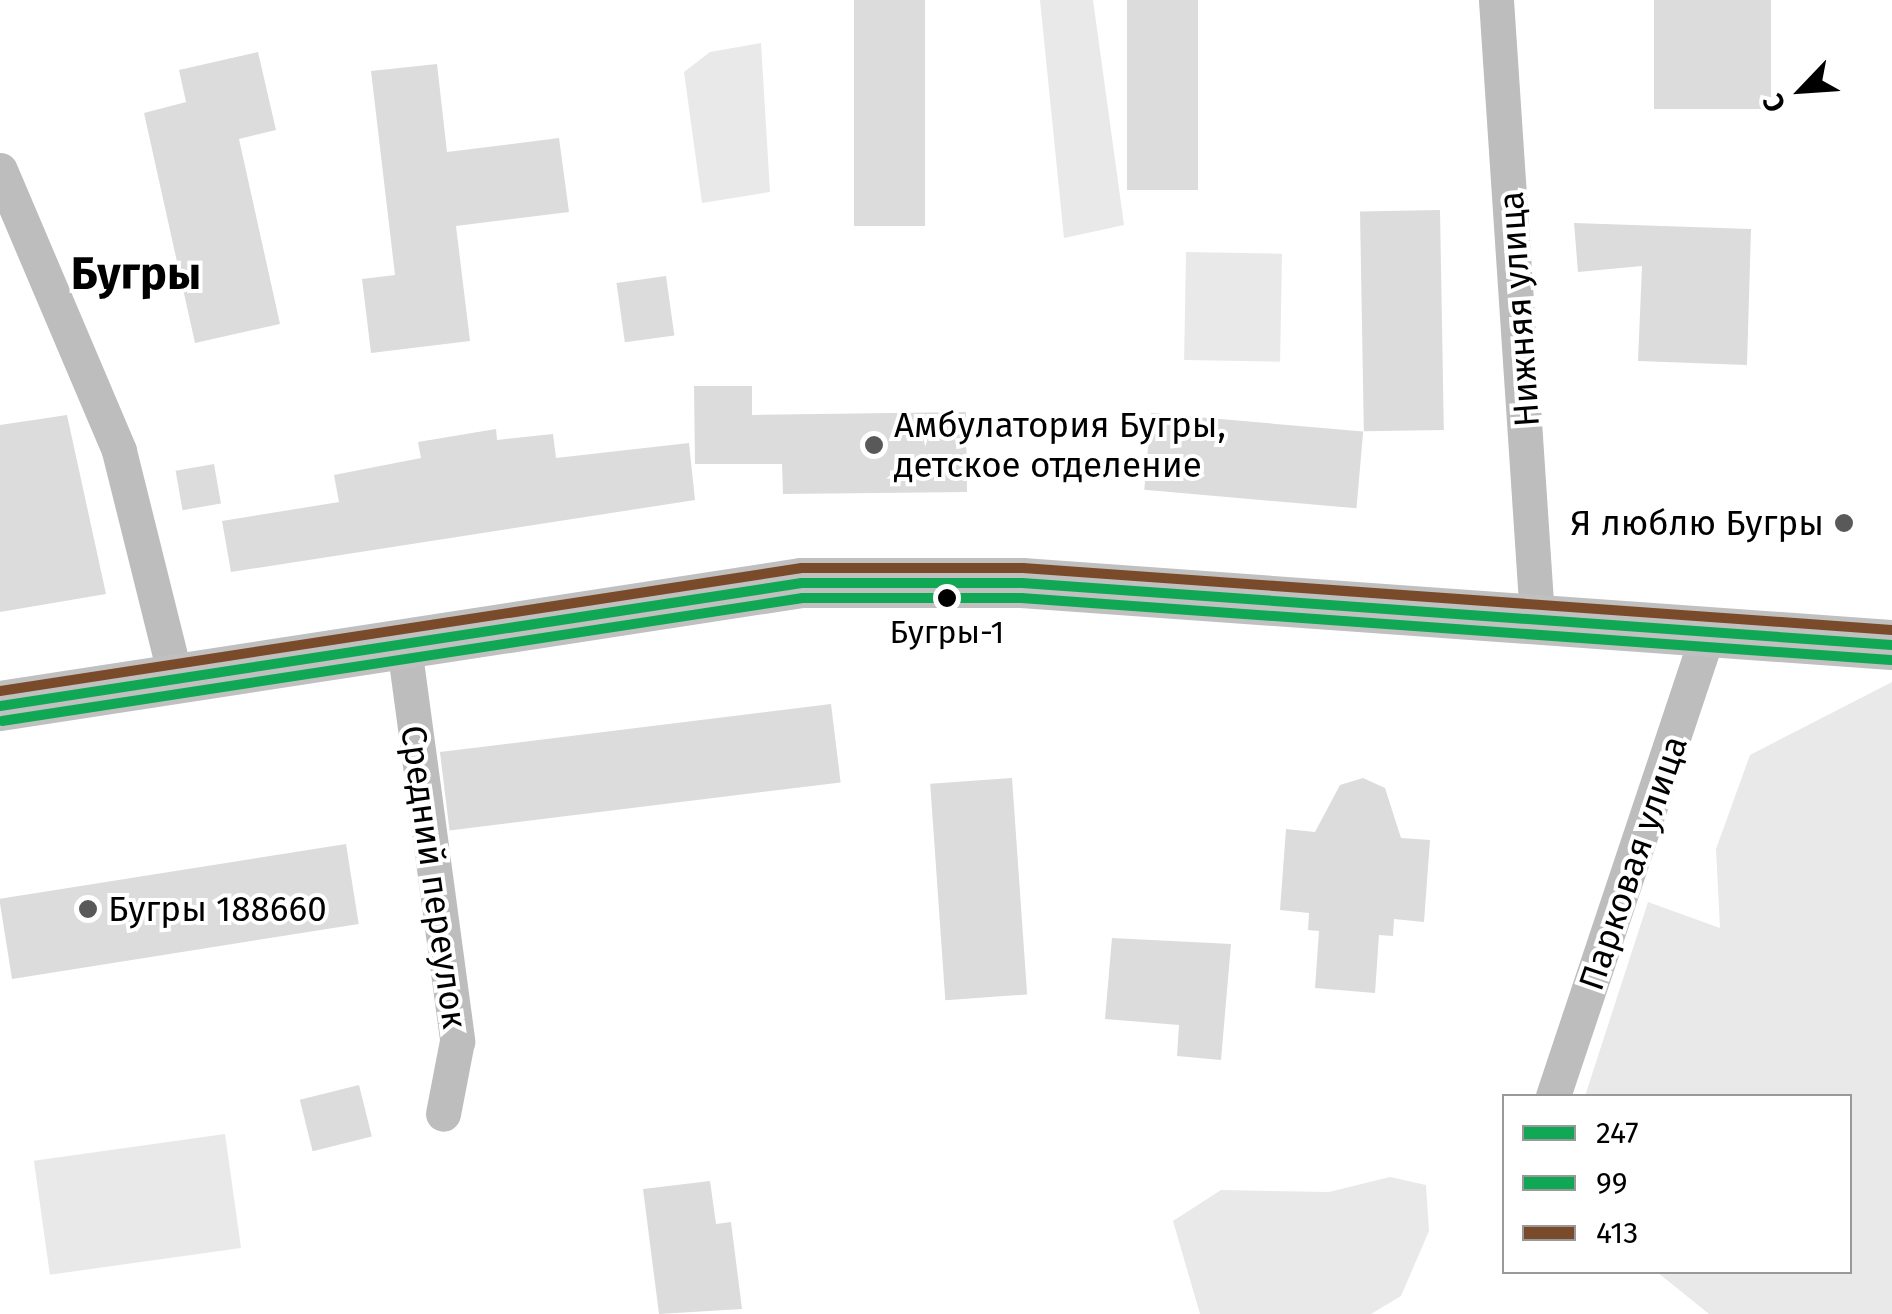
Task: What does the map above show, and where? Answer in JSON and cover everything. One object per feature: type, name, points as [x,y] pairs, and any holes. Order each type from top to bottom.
[{"type":"main road","points":[[0,706],[403,639],[802,583],[1022,583],[1709,628],[1892,645]]},
{"type":"street","name":"Нижняя улица","points":[[1496,0],[1537,618]]},
{"type":"street","points":[[0,170],[119,451],[176,679]]},
{"type":"street","name":"Парковая улица","points":[[1554,1094],[1709,628]]},
{"type":"street","name":"Средний переулок","points":[[403,639],[457,1040],[443,1114]]},
{"type":"shaded area","points":[[1040,0],[1093,0],[1124,225],[1064,238]]},
{"type":"shaded area","points":[[761,43],[770,192],[702,203],[684,72],[710,52]]},
{"type":"shaded area","points":[[1186,252],[1282,254],[1280,362],[1184,360]]},
{"type":"shaded area","points":[[1892,682],[1892,1314],[1709,1314],[1659,1274],[1852,1274],[1852,1094],[1586,1094],[1648,902],[1720,928],[1716,849],[1750,755]]},
{"type":"shaded area","points":[[225,1134],[241,1248],[50,1275],[34,1161]]},
{"type":"shaded area","points":[[1390,1177],[1426,1185],[1429,1231],[1401,1296],[1371,1314],[1200,1314],[1173,1221],[1221,1190],[1329,1192]]},
{"type":"building","points":[[854,0],[925,0],[925,226],[854,226]]},
{"type":"building","points":[[1127,0],[1198,0],[1198,190],[1127,190]]},
{"type":"building","points":[[1654,0],[1771,0],[1771,109],[1654,109]]},
{"type":"building","points":[[258,52],[276,130],[239,139],[280,324],[195,343],[144,113],[186,102],[179,70]]},
{"type":"building","points":[[437,64],[447,152],[559,138],[569,212],[456,226],[470,341],[371,353],[362,279],[395,275],[371,71]]},
{"type":"building","points":[[1440,210],[1444,430],[1364,431],[1360,211]]},
{"type":"building","points":[[1574,223],[1751,229],[1747,365],[1638,361],[1642,266],[1578,272]]},
{"type":"building","points":[[666,276],[674,335],[625,342],[616,283]]},
{"type":"building","name":"Амбулатория Бугры, детское отделение","points":[[694,386],[752,386],[752,415],[966,412],[967,492],[783,494],[782,464],[695,464]]},
{"type":"building","points":[[1151,413],[1363,432],[1356,508],[1144,490]]},
{"type":"building","points":[[67,415],[106,594],[0,612],[0,425]]},
{"type":"building","points":[[496,429],[497,440],[553,434],[556,458],[689,443],[695,500],[231,572],[222,521],[339,502],[334,475],[421,458],[418,442]]},
{"type":"building","points":[[214,464],[221,503],[183,510],[176,471]]},
{"type":"building","points":[[831,704],[841,782],[450,830],[440,752]]},
{"type":"building","points":[[1012,778],[1027,994],[945,1000],[930,784]]},
{"type":"building","points":[[1363,778],[1385,788],[1401,838],[1430,840],[1424,922],[1394,919],[1393,936],[1379,935],[1375,993],[1315,988],[1319,931],[1308,930],[1309,913],[1280,910],[1286,829],[1315,832],[1340,785]]},
{"type":"building","points":[[346,844],[359,924],[12,979],[0,899]]},
{"type":"building","points":[[1112,938],[1231,944],[1221,1060],[1177,1056],[1179,1025],[1105,1019]]},
{"type":"building","points":[[359,1085],[372,1136],[313,1151],[300,1100]]},
{"type":"building","points":[[710,1181],[716,1224],[731,1222],[742,1309],[659,1314],[643,1189]]},
{"type":"transit line","name":"413","points":[[0,691],[802,568],[1023,568],[1892,630]]},
{"type":"transit line","name":"247","points":[[0,706],[802,583],[1022,583],[1892,645]]},
{"type":"transit line","name":"99","points":[[2,721],[803,598],[1021,598],[1891,660]]},
{"type":"place","name":"Амбулатория Бугры, детское отделение","points":[[874,445]]},
{"type":"place","name":"Я люблю Бугры","points":[[1844,523]]},
{"type":"place","name":"Бугры-1","points":[[947,598]]},
{"type":"place","name":"Бугры 188660","points":[[88,909]]},
{"type":"district","name":"Бугры","points":[[136,275]]}]
